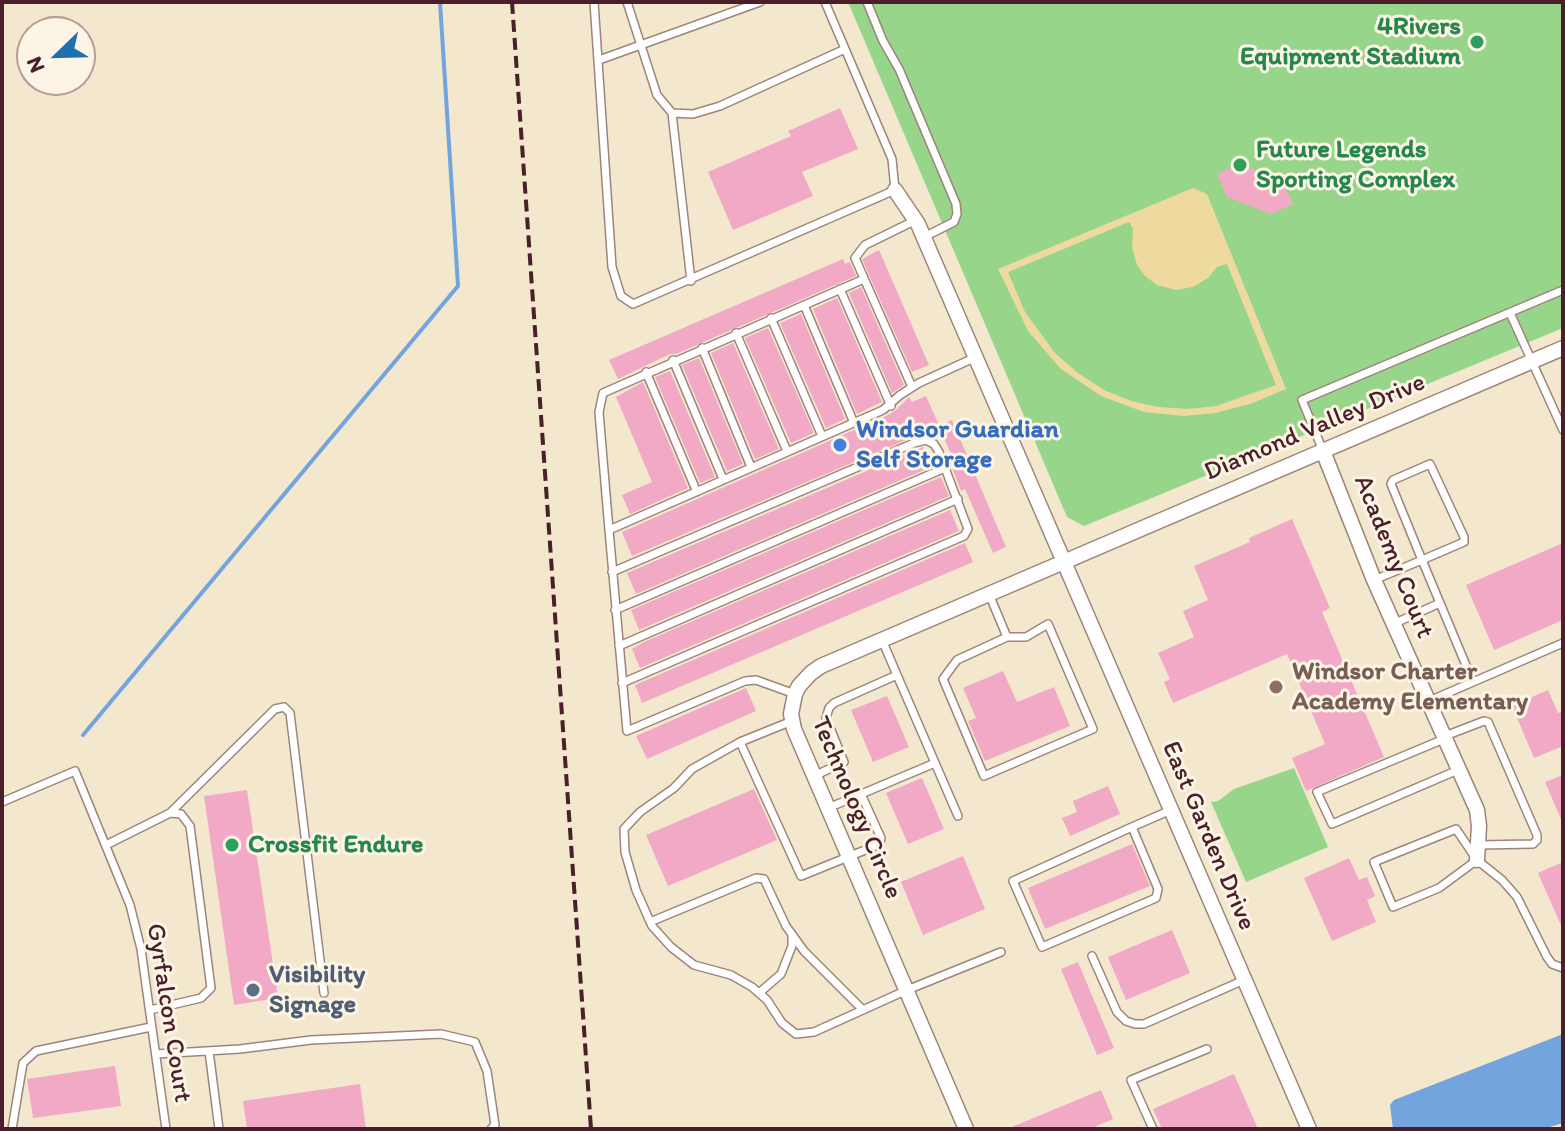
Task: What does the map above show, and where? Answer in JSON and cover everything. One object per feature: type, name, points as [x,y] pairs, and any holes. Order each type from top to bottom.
[{"type":"street","name":"East Garden Drive","points":[[895,190],[924,237],[1309,1129]]},
{"type":"street","name":"Diamond Valley Drive","points":[[1064,561],[1563,348]]},
{"type":"street","name":"Academy Court","points":[[1323,451],[1374,580],[1477,810],[1478,852]]},
{"type":"street","name":"Technology Circle","points":[[966,1129],[792,721],[795,694],[811,673],[1064,561]]},
{"type":"lane","points":[[594,2],[612,267],[621,296],[633,304],[895,190],[892,159],[826,4],[818,2]]},
{"type":"lane","points":[[627,2],[657,95],[672,113],[691,281]]},
{"type":"lane","points":[[599,60],[760,2]]},
{"type":"lane","points":[[867,2],[956,204],[954,222],[924,237]]},
{"type":"lane","points":[[672,113],[693,114],[720,106],[845,49]]},
{"type":"lane","points":[[912,387],[855,258],[865,245],[916,220]]},
{"type":"lane","points":[[795,694],[756,680],[745,681],[627,731],[599,412],[603,393],[864,279]]},
{"type":"lane","points":[[840,289],[891,406]]},
{"type":"lane","points":[[1323,451],[1302,400],[1563,290]]},
{"type":"lane","points":[[804,305],[854,423]]},
{"type":"lane","points":[[1510,313],[1563,430]]},
{"type":"lane","points":[[771,318],[822,436]]},
{"type":"lane","points":[[736,333],[787,451]]},
{"type":"lane","points":[[702,348],[751,467]]},
{"type":"lane","points":[[609,530],[891,406],[894,400],[912,387],[976,357]]},
{"type":"lane","points":[[673,360],[723,479]]},
{"type":"lane","points":[[646,372],[696,490]]},
{"type":"lane","points":[[612,572],[926,440],[934,444],[968,529],[964,536],[622,683]]},
{"type":"lane","points":[[1374,580],[1422,560],[1464,542],[1430,464],[1393,480],[1391,484],[1422,560],[1473,682]]},
{"type":"lane","points":[[615,610],[945,468]]},
{"type":"lane","points":[[619,646],[958,499]]},
{"type":"lane","points":[[989,594],[1007,637]]},
{"type":"lane","points":[[1393,624],[1440,603]]},
{"type":"lane","points":[[1048,624],[1093,729],[984,776],[943,679],[957,660],[1007,637],[1026,637],[1048,624]]},
{"type":"lane","points":[[882,640],[958,816]]},
{"type":"lane","points":[[1427,702],[1563,643]]},
{"type":"lane","points":[[814,776],[844,762],[826,718],[829,708],[897,675]]},
{"type":"lane","points":[[106,845],[170,813],[275,709],[284,707],[290,713],[324,993]]},
{"type":"lane","points":[[792,721],[740,742],[692,769],[624,829],[625,852],[650,922],[671,947],[694,965],[731,975],[759,993],[782,1023],[796,1034],[814,1032],[1001,952]]},
{"type":"lane","points":[[1459,770],[1332,824],[1317,792],[1484,721],[1488,722],[1537,840],[1533,844],[1478,852],[1439,888],[1393,907],[1374,862],[1456,829],[1478,852],[1511,888],[1527,913],[1547,957],[1552,964],[1563,968]]},
{"type":"lane","points":[[740,742],[801,876],[881,842],[861,794]]},
{"type":"lane","points":[[828,808],[935,763]]},
{"type":"lane","name":"Gyrfalcon Court","points":[[2,802],[75,771],[130,905],[141,949],[166,1129]]},
{"type":"lane","points":[[1132,827],[1158,889],[1156,898],[1042,947],[1013,881],[1132,827],[1171,810]]},
{"type":"lane","points":[[150,1010],[201,998],[211,988],[190,826],[181,814],[170,813]]},
{"type":"lane","points":[[650,922],[756,878],[764,879],[792,934],[834,983],[863,1010]]},
{"type":"lane","points":[[759,993],[781,974],[792,946],[792,934]]},
{"type":"lane","points":[[1092,956],[1117,1012],[1126,1021],[1135,1024],[1144,1024],[1244,980]]},
{"type":"lane","points":[[12,1129],[23,1063],[36,1051],[151,1027]]},
{"type":"lane","points":[[156,1054],[311,1040],[441,1034],[475,1042],[487,1071],[495,1125],[491,1129]]},
{"type":"lane","points":[[1153,1129],[1131,1080],[1207,1049]]},
{"type":"lane","points":[[209,1051],[219,1129]]},
{"type":"green space","name":"Future Legends Sporting Complex","points":[[848,2],[1563,2],[1563,328],[1084,526],[1067,517]]},
{"type":"green space","points":[[1294,768],[1328,847],[1246,882],[1211,802],[1218,801],[1234,789]]},
{"type":"sand","points":[[1193,188],[1207,194],[1286,389],[1250,404],[1215,413],[1184,416],[1144,412],[1101,396],[1061,369],[1028,331],[998,269]],"holes":[[[1129,222],[1133,229],[1132,247],[1137,265],[1157,285],[1176,290],[1193,287],[1208,278],[1217,267],[1227,264],[1276,385],[1216,406],[1188,409],[1159,407],[1131,401],[1104,390],[1055,353],[1025,312],[1008,272]]]},
{"type":"water","points":[[1563,1034],[1563,1123],[1543,1129],[1393,1129],[1390,1105],[1394,1100]]},
{"type":"building","points":[[840,108],[858,149],[802,172],[813,196],[733,230],[708,172],[791,136],[788,131]]},
{"type":"building","points":[[1239,164],[1282,181],[1293,204],[1271,214],[1227,197],[1217,174]]},
{"type":"building","points":[[879,250],[929,365],[912,372],[862,259]]},
{"type":"building","points":[[843,259],[845,264],[850,262],[856,276],[618,379],[609,360]]},
{"type":"building","points":[[861,287],[904,385],[892,393],[849,293]]},
{"type":"building","points":[[837,298],[882,402],[857,414],[813,309]]},
{"type":"building","points":[[801,314],[845,419],[826,428],[780,323]]},
{"type":"building","points":[[768,328],[814,433],[791,443],[745,338]]},
{"type":"building","points":[[733,343],[779,449],[755,459],[711,353]]},
{"type":"building","points":[[699,358],[743,464],[727,471],[682,365]]},
{"type":"building","points":[[670,371],[715,477],[700,483],[655,377]]},
{"type":"building","points":[[643,382],[688,488],[630,514],[622,495],[652,482],[616,397]]},
{"type":"building","points":[[926,396],[938,423],[916,432],[918,435],[632,556],[622,532],[886,416],[909,397],[912,402]]},
{"type":"building","points":[[952,420],[1006,547],[993,553],[965,489],[961,491],[953,470],[957,468],[939,426]]},
{"type":"building","points":[[923,447],[931,467],[636,594],[627,573]]},
{"type":"building","points":[[941,477],[949,496],[639,630],[631,610]]},
{"type":"building","points":[[950,510],[959,531],[640,668],[632,649],[644,642]]},
{"type":"building","points":[[1292,519],[1330,608],[1322,612],[1384,757],[1306,791],[1292,758],[1325,744],[1287,654],[1173,703],[1164,682],[1170,679],[1158,653],[1194,637],[1183,611],[1208,600],[1194,566],[1250,542],[1249,538]]},
{"type":"building","points":[[965,543],[973,562],[642,703],[635,685]]},
{"type":"building","points":[[1563,543],[1563,620],[1494,650],[1466,585]]},
{"type":"building","points":[[1003,671],[1017,702],[1054,687],[1070,726],[985,761],[968,721],[976,718],[963,688]]},
{"type":"building","points":[[746,688],[756,711],[647,759],[636,736]]},
{"type":"building","points":[[1548,690],[1558,713],[1563,711],[1563,746],[1534,758],[1512,706]]},
{"type":"building","points":[[887,696],[909,747],[873,762],[851,710]]},
{"type":"building","points":[[1563,775],[1563,824],[1545,782]]},
{"type":"building","points":[[922,778],[944,829],[908,844],[886,793]]},
{"type":"building","points":[[1108,786],[1120,814],[1070,836],[1062,818],[1077,812],[1073,801]]},
{"type":"building","points":[[754,789],[777,840],[668,886],[646,835]]},
{"type":"building","points":[[247,790],[278,998],[234,1005],[204,796]]},
{"type":"building","points":[[1132,844],[1150,886],[1045,929],[1028,888]]},
{"type":"building","points":[[963,856],[985,909],[923,935],[901,882]]},
{"type":"building","points":[[1349,858],[1359,880],[1367,877],[1375,896],[1367,900],[1376,922],[1332,941],[1304,878]]},
{"type":"building","points":[[1563,862],[1563,930],[1538,873]]},
{"type":"building","points":[[1172,930],[1190,973],[1126,1000],[1108,957]]},
{"type":"building","points":[[1078,962],[1114,1048],[1097,1055],[1061,969]]},
{"type":"building","points":[[115,1066],[121,1106],[33,1118],[27,1079]]},
{"type":"building","points":[[1234,1074],[1258,1129],[1162,1129],[1153,1109]]},
{"type":"building","points":[[360,1084],[366,1129],[247,1129],[243,1101]]},
{"type":"building","points":[[1101,1090],[1113,1119],[1090,1129],[1007,1129]]},
{"type":"waterway","points":[[83,735],[458,286],[440,2]]},
{"type":"railway","points":[[512,2],[591,1129]]},
{"type":"place","name":"4Rivers Equipment Stadium","points":[[1477,42]]},
{"type":"place","name":"Future Legends Sporting Complex","points":[[1240,165]]},
{"type":"place","name":"Windsor Guardian Self Storage","points":[[840,445]]},
{"type":"place","name":"Windsor Charter Academy Elementary","points":[[1276,687]]},
{"type":"place","name":"Crossfit Endure","points":[[232,845]]},
{"type":"place","name":"Visibility Signage","points":[[253,990]]}]
